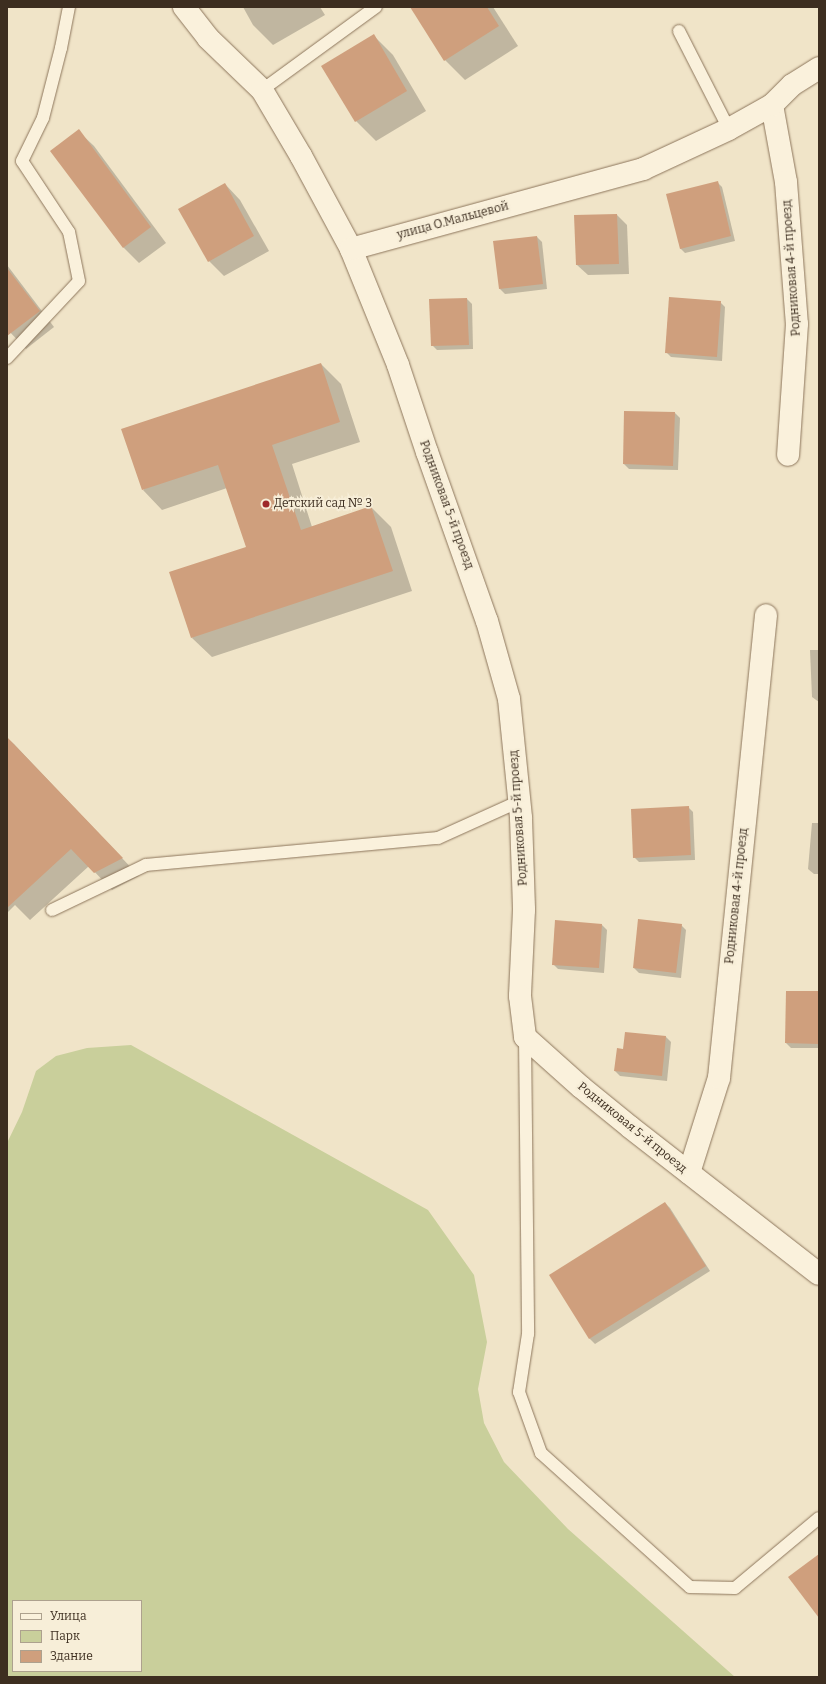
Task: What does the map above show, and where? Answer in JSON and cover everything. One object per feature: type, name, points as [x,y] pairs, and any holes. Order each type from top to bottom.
[{"type":"street","points":[[184,7],[208,38],[262,90],[301,156],[351,249]]},
{"type":"street","name":"улица О.Мальцевой","points":[[351,249],[643,169],[729,129],[772,105],[792,85],[819,68]]},
{"type":"street","name":"Родниковая 4-й проезд","points":[[772,105],[786,182],[798,324],[788,456]]},
{"type":"street","name":"Родниковая 5-й проезд","points":[[351,249],[398,366],[487,621],[509,699],[520,801],[524,910],[520,996],[525,1037],[581,1087],[819,1274]]},
{"type":"street","name":"Родниковая 4-й проезд","points":[[689,1173],[719,1078],[766,615]]},
{"type":"lane","points":[[7,358],[79,281],[69,232],[22,161],[43,118],[61,48],[69,7]]},
{"type":"lane","points":[[262,90],[376,7]]},
{"type":"lane","points":[[679,31],[729,129]]},
{"type":"lane","points":[[52,910],[146,866],[438,838],[520,801]]},
{"type":"lane","points":[[525,1037],[528,1334],[519,1392],[541,1453],[690,1588],[735,1588],[819,1518]]},
{"type":"green space","points":[[131,1045],[428,1210],[474,1275],[487,1342],[478,1389],[484,1423],[504,1462],[568,1529],[735,1677],[7,1677],[7,1143],[22,1112],[36,1071],[56,1056],[87,1048]]},
{"type":"building","points":[[410,7],[487,7],[499,26],[444,61]]},
{"type":"building","points":[[374,34],[407,91],[355,122],[321,66]]},
{"type":"building","points":[[79,129],[151,227],[123,248],[50,151]]},
{"type":"building","points":[[718,181],[731,236],[680,249],[666,194]]},
{"type":"building","points":[[225,183],[254,236],[208,262],[178,209]]},
{"type":"building","points":[[617,214],[619,264],[576,265],[574,215]]},
{"type":"building","points":[[537,236],[543,284],[499,289],[493,241]]},
{"type":"building","points":[[7,268],[40,311],[7,336]]},
{"type":"building","points":[[669,297],[721,301],[717,357],[665,353]]},
{"type":"building","points":[[467,298],[469,345],[431,346],[429,299]]},
{"type":"building","points":[[321,363],[340,422],[272,445],[301,530],[371,506],[393,571],[191,638],[169,572],[246,547],[218,465],[142,490],[121,429]]},
{"type":"building","points":[[624,411],[675,412],[673,466],[623,464]]},
{"type":"building","points":[[7,737],[123,858],[94,873],[71,849],[7,908]]},
{"type":"building","points":[[689,806],[691,855],[633,858],[631,809]]},
{"type":"building","points":[[638,919],[682,924],[676,973],[633,968]]},
{"type":"building","points":[[555,920],[602,924],[599,968],[552,965]]},
{"type":"building","points":[[786,991],[819,991],[819,1044],[785,1043]]},
{"type":"building","points":[[625,1032],[666,1036],[662,1076],[614,1071],[617,1048],[623,1049]]},
{"type":"building","points":[[665,1202],[706,1266],[589,1339],[549,1275]]},
{"type":"building","points":[[819,1554],[819,1618],[788,1577]]},
{"type":"place","name":"Детский сад № 3","points":[[266,504]]}]
